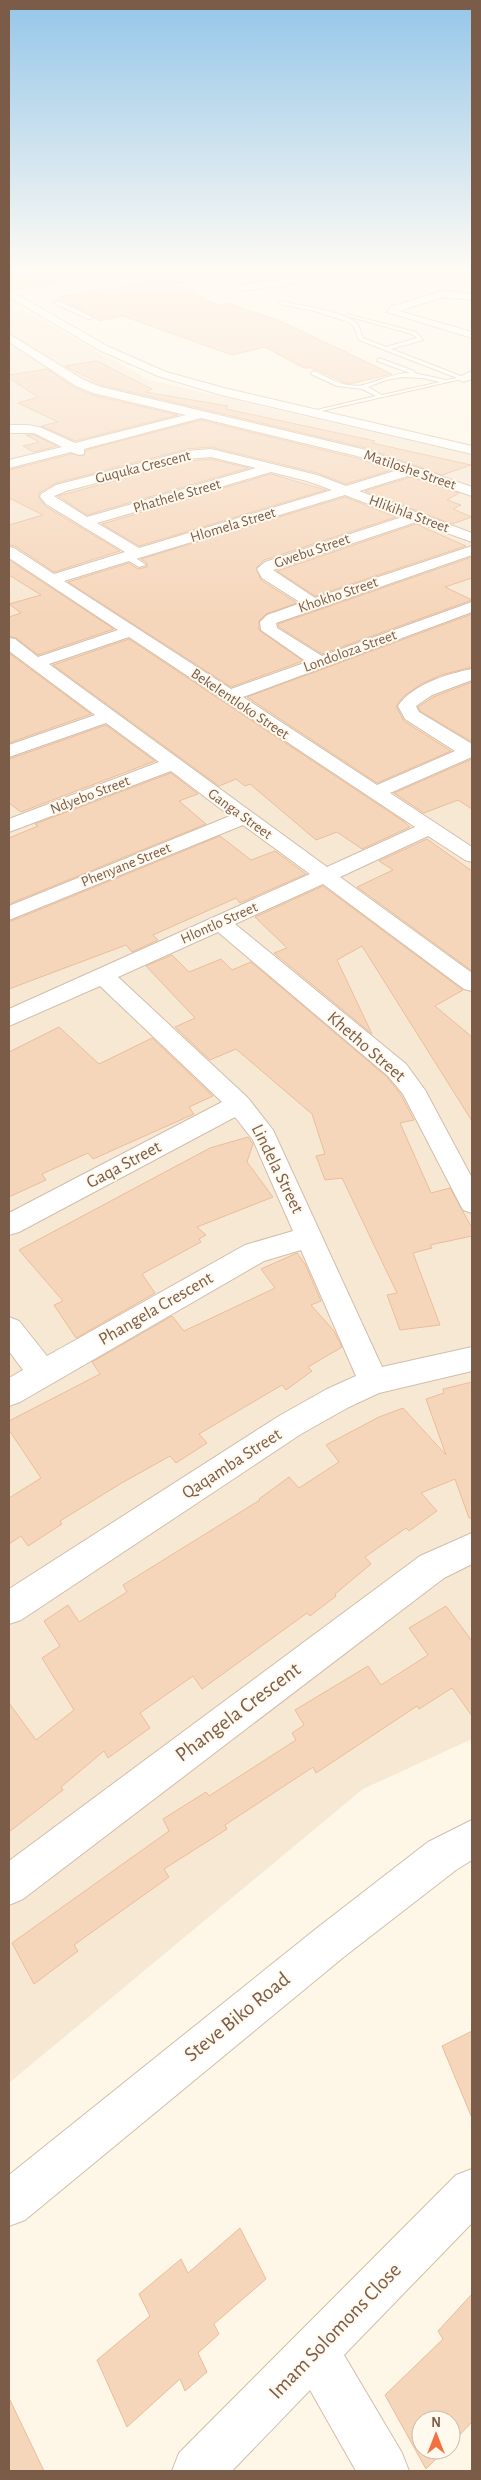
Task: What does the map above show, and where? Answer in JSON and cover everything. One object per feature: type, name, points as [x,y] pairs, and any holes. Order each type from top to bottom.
[{"type":"street","name":"Matiloshe Street","points":[[85,384],[90,387],[200,415],[361,453],[472,492]]},
{"type":"street","points":[[193,384],[472,450]]},
{"type":"street","points":[[9,464],[200,415]]},
{"type":"street","points":[[9,429],[38,429],[117,473]]},
{"type":"street","name":"Guquka Crescent","points":[[136,558],[85,522],[50,501],[47,497],[48,494],[53,490],[117,473],[203,453],[312,478],[346,491]]},
{"type":"street","name":"Phathele Street","points":[[85,522],[269,468]]},
{"type":"street","name":"Hlomela Street","points":[[53,579],[136,558],[413,470]]},
{"type":"street","name":"Hlikihla Street","points":[[346,491],[472,538]]},
{"type":"street","name":"Gwebu Street","points":[[312,603],[267,575],[265,569],[270,565],[416,517]]},
{"type":"street","name":"Khokho Street","points":[[319,662],[269,630],[267,625],[273,618],[312,603],[472,550]]},
{"type":"street","name":"Bekelentloko Street","points":[[9,551],[472,856]]},
{"type":"street","name":"Londoloza Street","points":[[228,696],[472,607]]},
{"type":"street","points":[[36,663],[132,631]]},
{"type":"street","name":"Ganga Street","points":[[9,643],[472,984]]},
{"type":"street","points":[[470,751],[411,715],[407,706],[410,699],[419,694],[472,674]]},
{"type":"street","points":[[9,751],[107,717]]},
{"type":"street","points":[[375,793],[470,751]]},
{"type":"street","name":"Ndyebo Street","points":[[9,826],[172,764]]},
{"type":"street","name":"Phenyane Street","points":[[9,914],[244,817]]},
{"type":"street","name":"Hlontlo Street","points":[[9,1018],[430,828]]},
{"type":"street","name":"Khetho Street","points":[[220,923],[397,1070],[413,1090],[472,1203]]},
{"type":"street","name":"Lindela Street","points":[[102,975],[239,1104],[264,1136],[374,1382]]},
{"type":"street","name":"Gaqa Street","points":[[9,1225],[239,1104]]},
{"type":"street","name":"Phangela Crescent","points":[[9,1393],[255,1253],[309,1237]]},
{"type":"street","points":[[9,1329],[43,1373]]},
{"type":"street","name":"Qaqamba Street","points":[[9,1608],[290,1425],[338,1398],[374,1382],[472,1359]]},
{"type":"street","name":"Phangela Crescent","points":[[9,1884],[424,1573],[472,1548]]},
{"type":"street","name":"Steve Biko Road","points":[[9,2204],[331,1942],[442,1856],[472,1839]]},
{"type":"street","name":"Imam Solomons Close","points":[[197,2471],[472,2191]]},
{"type":"street","points":[[315,2352],[384,2471]]},
{"type":"lane","points":[[336,384],[363,387],[380,396]]},
{"type":"lane","points":[[363,387],[370,384]]},
{"type":"lane","points":[[310,413],[434,384]]},
{"type":"shaded area","points":[[9,384],[165,384],[472,455],[472,1739],[363,1789],[9,2083]]},
{"type":"building","points":[[18,384],[69,384],[92,395],[178,415],[75,441],[41,426],[58,422],[18,403],[38,397]]},
{"type":"building","points":[[100,384],[142,384],[152,389],[145,392],[228,406],[226,409],[375,441],[372,443],[471,465],[442,475],[366,448]]},
{"type":"building","points":[[201,420],[356,458],[392,470],[346,484],[317,473],[211,447],[187,449],[56,483],[39,493],[39,498],[45,506],[120,551],[54,572],[15,546],[9,545],[9,525],[43,515],[9,498],[9,470],[71,454],[84,456],[86,450]]},
{"type":"building","points":[[26,435],[34,435],[57,446],[34,452],[23,446],[39,442]]},
{"type":"building","points":[[211,459],[249,468],[87,515],[58,496],[187,461]]},
{"type":"building","points":[[271,474],[326,490],[139,546],[102,524]]},
{"type":"building","points":[[411,477],[459,493],[447,500],[461,505],[453,509],[472,517],[452,524],[365,491]]},
{"type":"building","points":[[345,497],[396,517],[264,560],[256,568],[261,580],[297,603],[266,614],[259,621],[259,630],[303,661],[231,687],[68,582],[129,563],[138,569],[147,567],[147,563],[141,559]]},
{"type":"building","points":[[416,524],[466,546],[315,596],[277,571]]},
{"type":"building","points":[[472,557],[472,578],[445,587],[472,600],[322,654],[279,627],[278,624]]},
{"type":"building","points":[[9,560],[114,629],[38,655],[16,638],[9,636],[9,617],[21,613],[9,604],[41,595],[9,575]]},
{"type":"building","points":[[472,614],[472,667],[441,675],[421,684],[403,697],[396,706],[404,721],[451,751],[377,783],[247,697]]},
{"type":"building","points":[[129,639],[410,827],[362,849],[337,832],[316,840],[250,784],[245,786],[236,779],[219,786],[53,665]]},
{"type":"building","points":[[9,653],[91,714],[9,743]]},
{"type":"building","points":[[472,682],[472,742],[420,711],[418,707],[433,697]]},
{"type":"building","points":[[106,725],[155,761],[21,812],[9,803],[9,759]]},
{"type":"building","points":[[472,759],[472,809],[458,800],[424,813],[394,793]]},
{"type":"building","points":[[171,773],[198,794],[179,801],[206,824],[9,904],[9,838],[38,826],[35,824]]},
{"type":"building","points":[[220,836],[251,860],[275,851],[306,874],[240,903],[236,898],[153,935],[158,940],[132,952],[126,945],[9,989],[9,922]]},
{"type":"building","points":[[427,839],[472,871],[472,971],[357,887],[393,870],[379,861]]},
{"type":"building","points":[[323,886],[463,990],[435,1006],[472,1037],[472,1121],[362,946],[337,960],[372,1034],[274,953],[287,948],[255,917]]},
{"type":"building","points":[[172,955],[189,972],[221,959],[232,970],[251,962],[387,1077],[401,1095],[414,1120],[400,1123],[431,1193],[450,1188],[472,1228],[472,1236],[430,1245],[432,1248],[413,1253],[440,1325],[400,1330],[387,1295],[397,1293],[342,1178],[325,1180],[316,1156],[325,1154],[312,1114],[236,1049],[210,1060],[175,1027],[195,1018],[146,966]]},
{"type":"building","points":[[59,1027],[99,1064],[152,1038],[213,1096],[189,1107],[194,1114],[93,1159],[88,1153],[42,1174],[46,1180],[9,1197],[9,1052]]},
{"type":"building","points":[[248,1137],[253,1144],[247,1162],[273,1197],[197,1227],[206,1235],[199,1239],[201,1242],[142,1274],[155,1293],[76,1338],[54,1305],[63,1301],[19,1250],[210,1148]]},
{"type":"building","points":[[297,1253],[305,1264],[321,1301],[311,1305],[334,1331],[342,1347],[308,1367],[312,1371],[286,1390],[282,1385],[199,1434],[207,1443],[176,1463],[170,1456],[120,1484],[60,1521],[62,1524],[28,1546],[21,1536],[9,1544],[9,1498],[41,1478],[9,1430],[9,1421],[100,1374],[92,1362],[172,1316],[184,1331],[275,1288],[261,1269]]},
{"type":"building","points":[[472,1382],[472,1518],[469,1518],[455,1479],[421,1493],[437,1511],[409,1531],[406,1528],[365,1557],[371,1564],[335,1594],[336,1596],[310,1616],[307,1613],[202,1689],[193,1676],[140,1713],[150,1728],[108,1758],[104,1751],[61,1787],[63,1790],[9,1832],[9,1703],[36,1740],[74,1710],[42,1658],[60,1646],[44,1621],[68,1605],[79,1622],[127,1592],[123,1585],[260,1500],[289,1477],[299,1488],[339,1462],[326,1445],[379,1417],[403,1408],[446,1455],[426,1399],[444,1393],[443,1389]]},
{"type":"building","points":[[446,1606],[472,1641],[472,1716],[452,1688],[419,1709],[417,1706],[316,1773],[313,1767],[225,1825],[227,1829],[164,1869],[169,1877],[74,1945],[78,1951],[34,1984],[12,1943],[169,1831],[163,1819],[206,1792],[209,1796],[296,1740],[292,1733],[304,1725],[295,1710],[368,1666],[381,1685],[428,1655],[409,1628]]},
{"type":"building","points":[[472,2031],[472,2118],[442,2046]]},
{"type":"building","points":[[240,2228],[266,2279],[214,2324],[219,2334],[198,2353],[207,2372],[185,2391],[180,2379],[127,2427],[97,2360],[150,2316],[139,2294],[181,2259],[188,2273]]},
{"type":"building","points":[[472,2294],[472,2422],[461,2434],[461,2410],[411,2410],[411,2442],[385,2395],[443,2339],[438,2331]]},
{"type":"building","points":[[9,2398],[44,2471],[9,2471]]},
{"type":"building","points":[[421,2460],[435,2460],[426,2469]]}]
